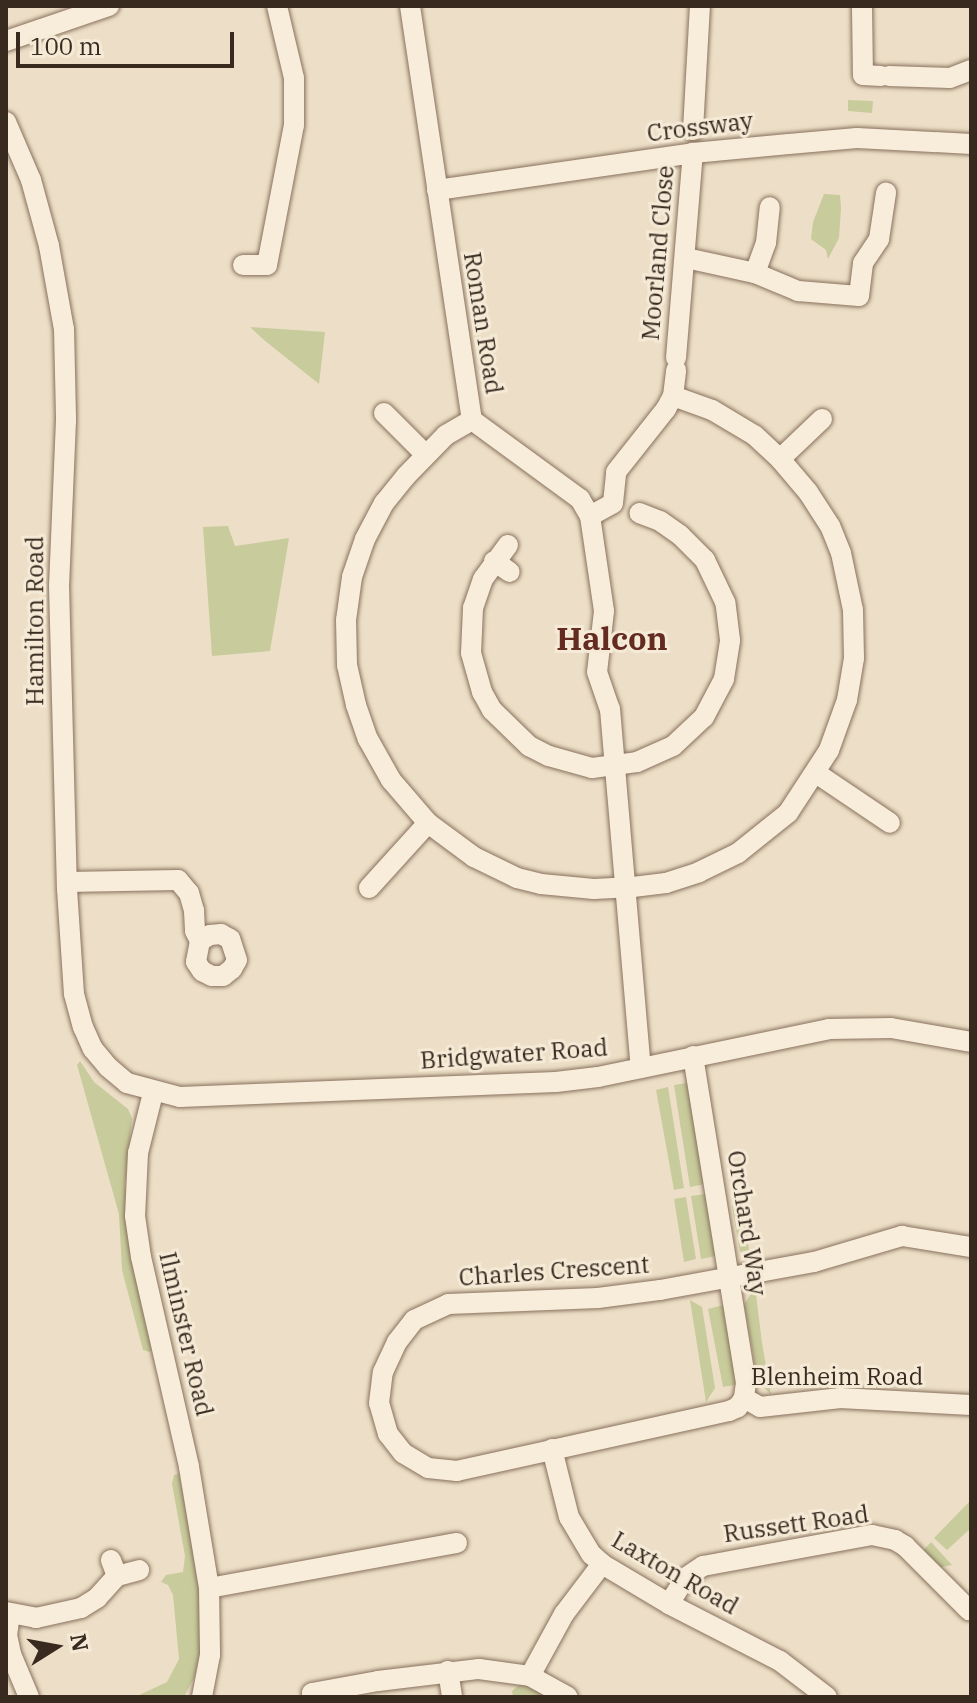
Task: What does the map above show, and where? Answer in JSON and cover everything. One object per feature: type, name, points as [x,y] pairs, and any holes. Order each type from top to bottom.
[{"type":"street","points":[[6,41],[109,6]]},
{"type":"street","points":[[243,265],[276,265],[295,102],[294,78],[277,6]]},
{"type":"street","name":"Roman Road","points":[[410,6],[472,420],[580,499],[590,516]]},
{"type":"street","points":[[693,130],[700,6]]},
{"type":"street","points":[[862,6],[874,80],[950,78],[971,70]]},
{"type":"street","name":"Hamilton Road","points":[[6,122],[31,180],[49,246],[67,365],[59,585],[67,882],[74,994],[83,1027],[108,1067],[127,1083],[153,1093]]},
{"type":"street","name":"Crossway","points":[[437,190],[693,153],[857,138],[971,144]]},
{"type":"street","name":"Moorland Close","points":[[673,396],[693,153]]},
{"type":"street","points":[[686,258],[755,273],[798,291],[868,297],[863,263],[879,239],[886,193]]},
{"type":"street","points":[[755,273],[766,243],[770,207]]},
{"type":"street","points":[[472,420],[456,427],[426,455],[384,503],[365,539],[352,577],[346,620],[347,665],[368,739],[391,780],[428,823],[474,857],[517,878],[563,888],[625,888],[685,878],[738,853],[788,813],[816,773],[840,725],[854,658],[853,610],[845,568],[830,526],[780,459],[733,422],[673,396],[616,472],[626,508]]},
{"type":"street","points":[[384,413],[426,455]]},
{"type":"street","points":[[780,459],[822,419]]},
{"type":"street","points":[[508,545],[502,566],[477,592],[471,633],[477,677],[492,710],[529,746],[549,756],[592,768],[614,765],[654,755],[673,746],[692,730],[712,704],[728,660],[728,620],[717,579],[694,546],[663,513],[626,508],[590,516],[604,611],[597,672],[610,709],[614,765],[641,1068]]},
{"type":"street","points":[[816,773],[890,823]]},
{"type":"street","points":[[369,888],[428,823]]},
{"type":"street","points":[[67,882],[178,880],[189,893],[195,931],[200,941]]},
{"type":"street","name":"Bridgwater Road","points":[[153,1093],[180,1097],[506,1085],[598,1077],[800,1033],[858,1027],[925,1032],[971,1042]]},
{"type":"street","name":"Orchard Way","points":[[693,1056],[746,1383],[744,1398]]},
{"type":"street","name":"Ilminster Road","points":[[153,1093],[138,1153],[135,1216],[141,1257],[186,1453],[209,1588],[210,1655],[202,1697]]},
{"type":"street","name":"Charles Crescent","points":[[705,1415],[457,1471],[428,1468],[403,1453],[388,1434],[379,1403],[383,1372],[409,1325],[448,1304],[598,1298],[729,1279],[814,1262],[902,1236],[971,1247]]},
{"type":"street","name":"Blenheim Road","points":[[705,1415],[738,1407],[744,1398],[760,1407],[840,1398],[971,1405]]},
{"type":"street","name":"Laxton Road","points":[[552,1449],[569,1517],[591,1554],[602,1564],[669,1604],[780,1661],[827,1697]]},
{"type":"street","name":"Russett Road","points":[[669,1604],[685,1578],[703,1566],[872,1535],[895,1540],[905,1546],[966,1613]]},
{"type":"street","points":[[209,1588],[348,1573],[457,1543]]},
{"type":"street","points":[[530,1676],[564,1614],[602,1564]]},
{"type":"street","points":[[29,1697],[11,1654],[7,1635],[8,1613],[36,1618],[81,1608],[97,1598],[114,1568],[139,1570]]},
{"type":"street","points":[[311,1689],[448,1671],[490,1670],[530,1676],[568,1697]]},
{"type":"street","points":[[448,1671],[452,1697]]},
{"type":"green space","points":[[848,100],[873,101],[872,113],[848,111]]},
{"type":"green space","points":[[824,194],[840,195],[841,208],[839,238],[828,259],[826,250],[811,239],[813,222]]},
{"type":"green space","points":[[250,327],[325,332],[319,384],[264,340]]},
{"type":"green space","points":[[228,526],[235,546],[289,538],[270,651],[212,656],[203,527]]},
{"type":"green space","points":[[80,1061],[94,1082],[128,1109],[132,1118],[125,1185],[128,1227],[153,1347],[150,1352],[143,1350],[122,1270],[119,1214],[77,1065]]},
{"type":"green space","points":[[687,1083],[705,1184],[690,1187],[674,1085]]},
{"type":"green space","points":[[668,1087],[684,1188],[674,1190],[656,1090]]},
{"type":"green space","points":[[706,1194],[716,1256],[701,1259],[691,1196]]},
{"type":"green space","points":[[686,1197],[696,1259],[684,1262],[674,1199]]},
{"type":"green space","points":[[742,1202],[749,1250],[740,1252],[732,1206]]},
{"type":"green space","points":[[755,1287],[771,1395],[758,1381],[744,1305]]},
{"type":"green space","points":[[690,1300],[702,1307],[715,1388],[706,1402]]},
{"type":"green space","points":[[727,1304],[740,1384],[723,1387],[708,1309]]},
{"type":"green space","points":[[179,1474],[198,1571],[202,1642],[195,1676],[184,1697],[135,1697],[167,1682],[179,1659],[173,1595],[168,1585],[161,1582],[166,1575],[183,1572],[185,1556],[172,1484],[174,1475]]},
{"type":"green space","points":[[971,1500],[971,1528],[947,1550],[934,1538]]},
{"type":"green space","points":[[931,1542],[952,1565],[937,1568],[922,1552]]},
{"type":"green space","points":[[530,1676],[566,1697],[513,1697],[512,1691]]},
{"type":"district","name":"Halcon","points":[[612,638]]}]
